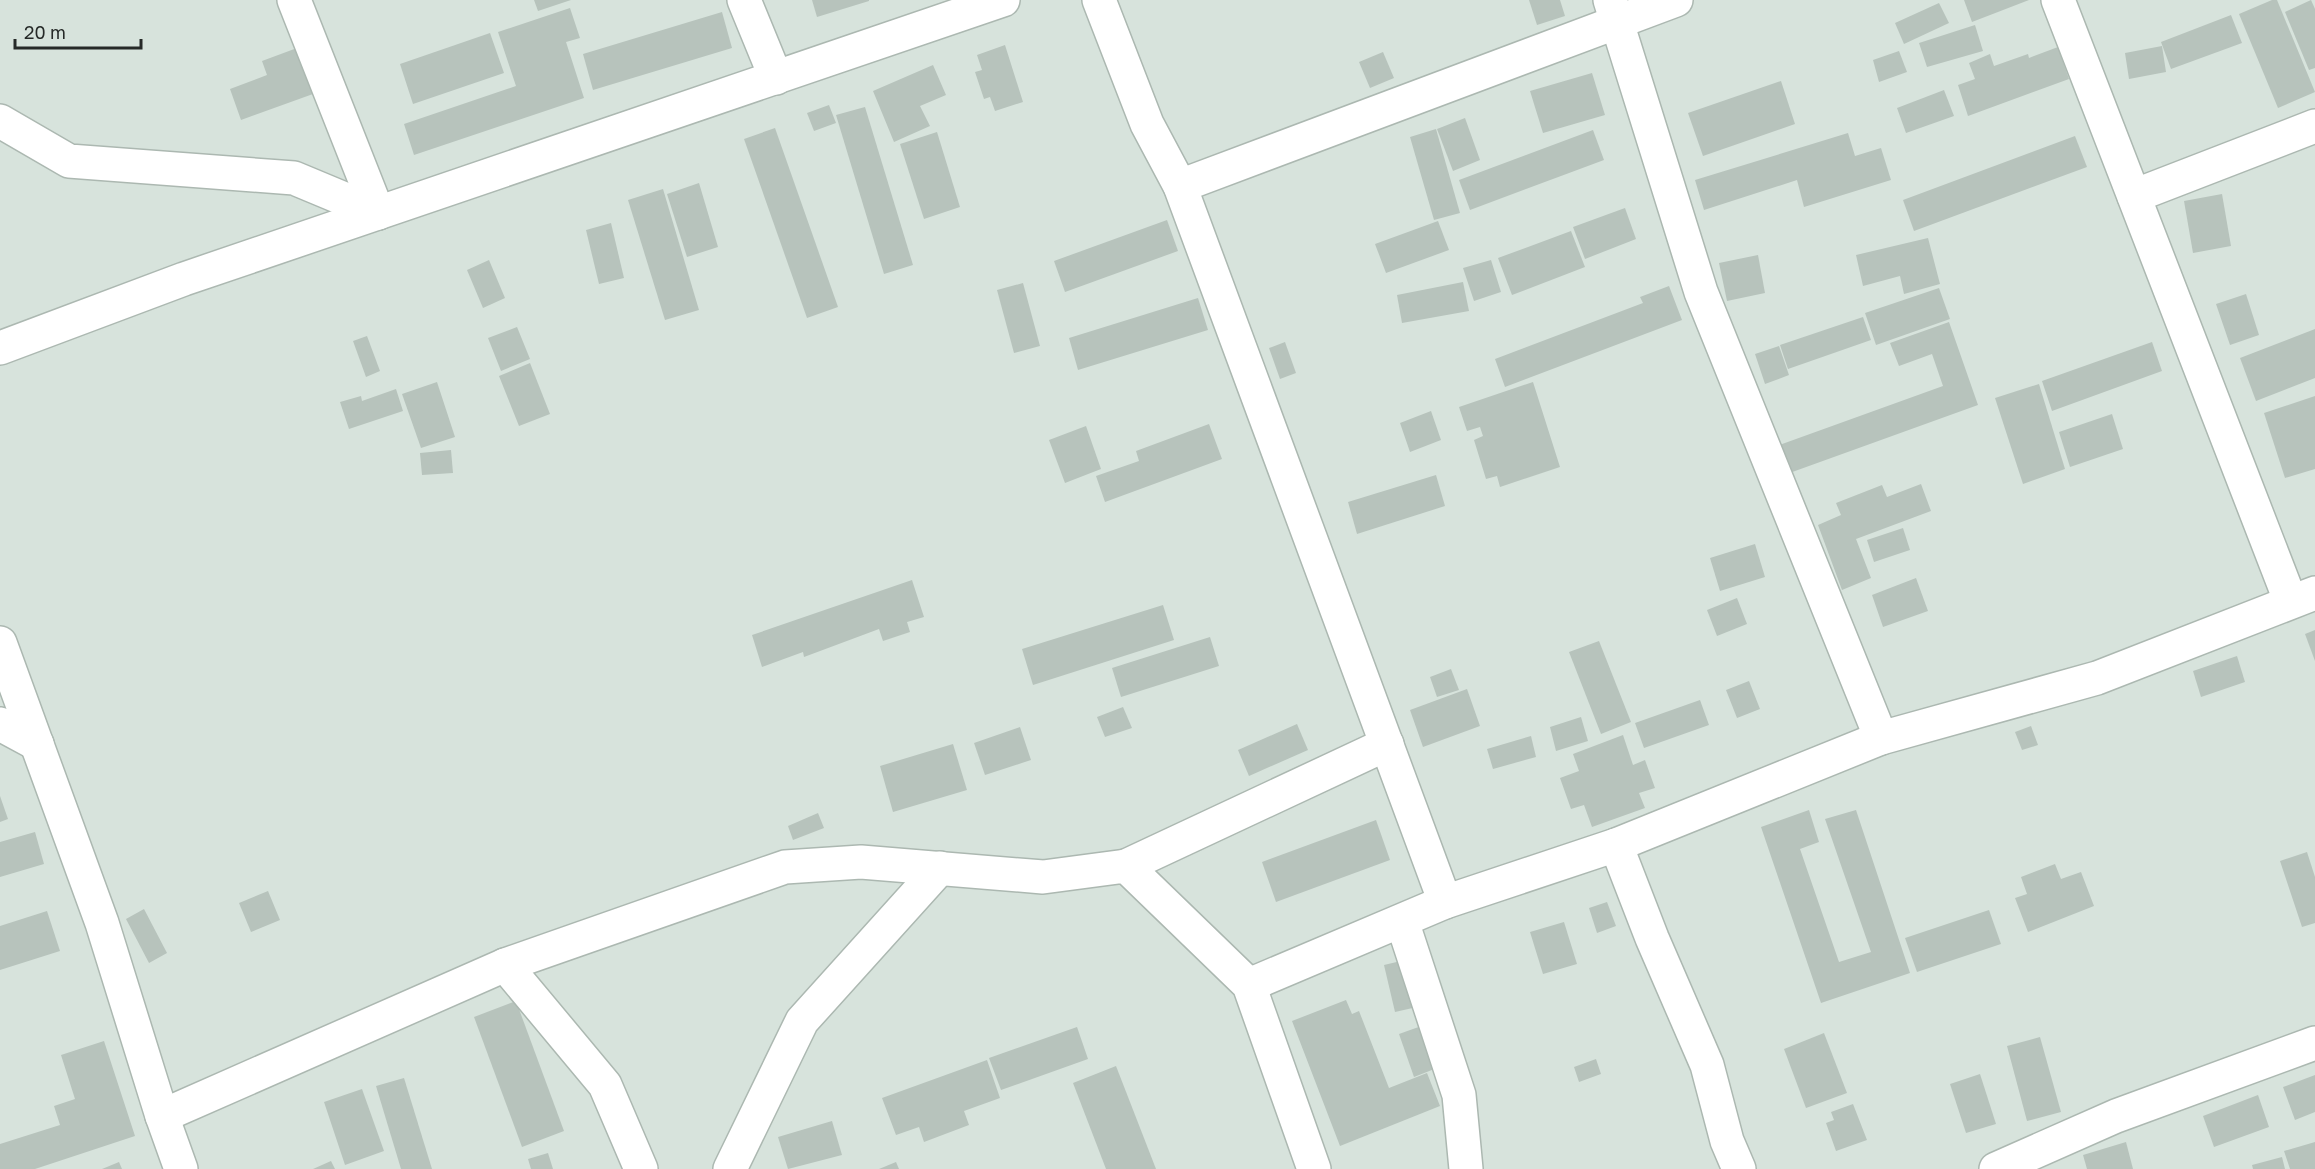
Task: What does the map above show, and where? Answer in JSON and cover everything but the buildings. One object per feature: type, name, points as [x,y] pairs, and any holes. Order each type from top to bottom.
[{"type":"street","points":[[294,0],[378,213]]},
{"type":"street","points":[[744,0],[776,78]]},
{"type":"street","points":[[0,348],[184,279],[1003,0]]},
{"type":"street","points":[[1099,0],[1147,124],[1180,186],[1445,902]]},
{"type":"street","points":[[1180,186],[1614,11],[1676,0]]},
{"type":"street","points":[[1249,985],[1445,902],[1616,845],[1881,738],[2097,678],[2302,597],[2134,196],[2058,0]]},
{"type":"street","points":[[1614,11],[1701,292],[1881,738]]},
{"type":"street","points":[[0,121],[69,161],[294,178],[378,213]]},
{"type":"street","points":[[2134,196],[2315,126]]},
{"type":"street","points":[[0,643],[102,923],[162,1116],[182,1169]]},
{"type":"street","points":[[0,724],[36,744]]},
{"type":"street","points":[[162,1116],[505,965],[785,867],[861,862],[1043,877],[1126,866],[1387,744]]},
{"type":"street","points":[[1616,845],[1707,1065],[1727,1141],[1739,1169]]},
{"type":"street","points":[[1126,866],[1249,985],[1314,1169]]},
{"type":"street","points":[[730,1169],[802,1021],[940,868]]},
{"type":"street","points":[[1402,921],[1459,1095],[1466,1169]]},
{"type":"street","points":[[505,965],[605,1085],[641,1169]]},
{"type":"street","points":[[1996,1169],[2116,1116],[2315,1043]]}]
